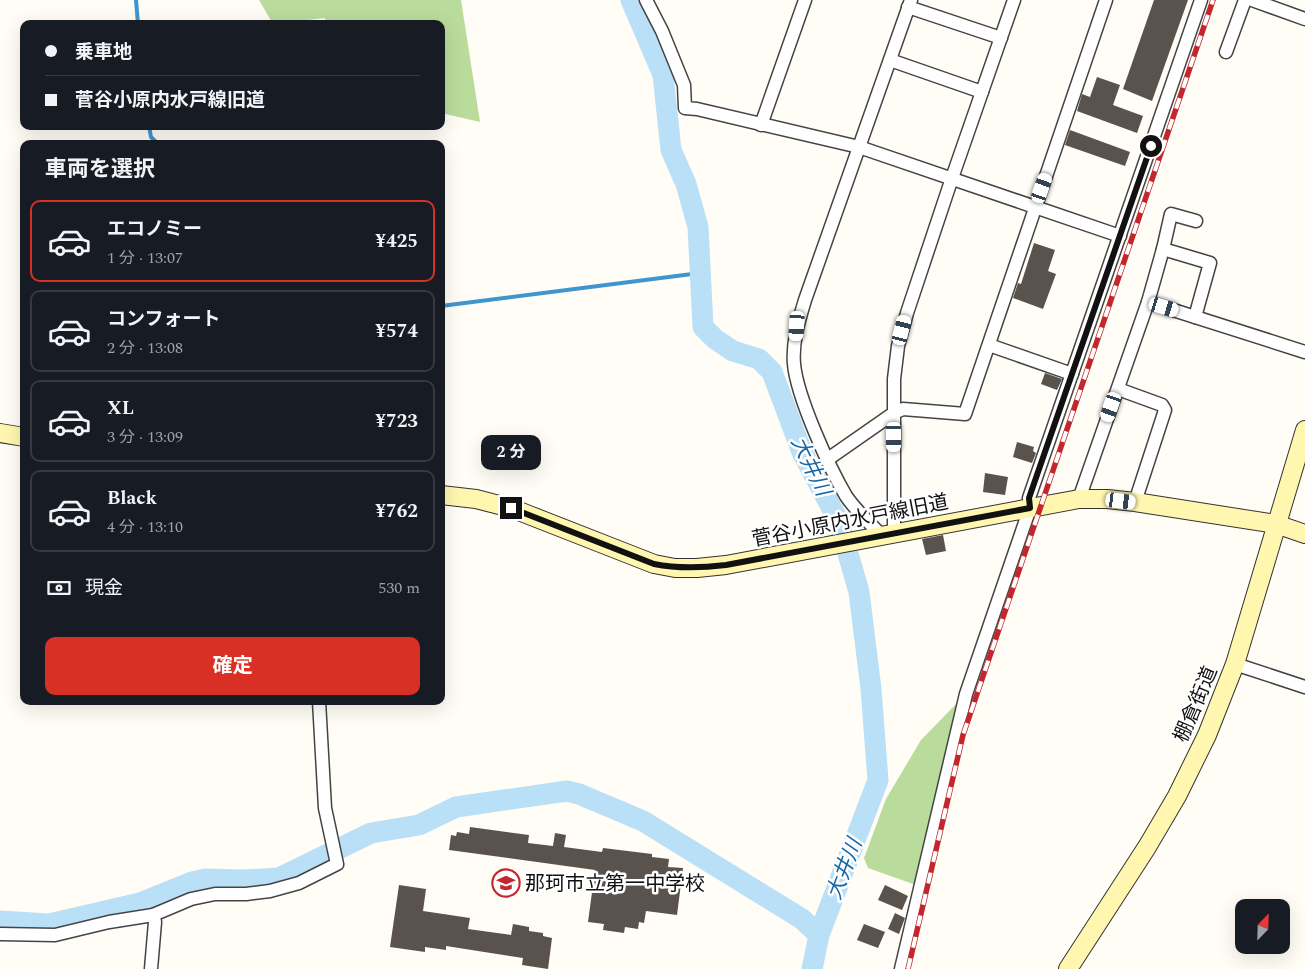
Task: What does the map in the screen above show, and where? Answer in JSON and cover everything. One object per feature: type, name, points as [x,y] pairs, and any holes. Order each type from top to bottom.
[{"type":"street","points":[[646,0],[662,31],[684,85],[685,108],[697,109],[859,147],[1120,236]]},
{"type":"street","points":[[761,125],[805,0]]},
{"type":"street","points":[[888,535],[894,379],[898,346],[952,178],[1014,0]]},
{"type":"street","points":[[828,459],[894,413],[903,409],[965,414],[1106,0]]},
{"type":"street","points":[[901,969],[966,694],[1030,508],[1029,498],[1201,0]]},
{"type":"street","points":[[1226,52],[1245,0]]},
{"type":"street","points":[[1252,0],[1305,19]]},
{"type":"street","points":[[888,535],[857,510],[846,495],[828,459],[803,401],[794,364],[797,326],[909,4],[1001,38]]},
{"type":"street","points":[[890,60],[982,92]]},
{"type":"street","points":[[1079,499],[1148,302],[1171,214],[1196,221]]},
{"type":"street","points":[[1163,250],[1210,263],[1195,317]]},
{"type":"street","points":[[1148,302],[1305,352]]},
{"type":"street","points":[[988,345],[1072,374]]},
{"type":"street","points":[[1118,389],[1162,405],[1165,410],[1135,502]]},
{"type":"street","name":"棚倉街道","points":[[1068,969],[1128,878],[1177,796],[1207,736],[1235,664],[1305,430]]},
{"type":"street","points":[[0,433],[20,436]]},
{"type":"street","name":"菅谷小原内水戸線旧道","points":[[445,495],[476,499],[511,508],[631,556],[654,564],[675,568],[726,565],[1079,499],[1135,502],[1276,524],[1305,534]]},
{"type":"street","points":[[1235,664],[1305,687]]},
{"type":"street","points":[[0,934],[55,935],[109,922],[153,915],[191,899],[215,894],[246,894],[270,891],[299,883],[337,864],[326,808],[319,705]]},
{"type":"street","points":[[151,969],[155,922],[153,915]]},
{"type":"green space","points":[[259,0],[461,0],[480,122],[445,114],[445,20],[325,20],[325,18],[271,20]]},
{"type":"green space","points":[[959,701],[916,885],[868,868],[864,858],[886,799],[921,740]]},
{"type":"building","points":[[1154,0],[1188,0],[1152,101],[1123,89]]},
{"type":"building","points":[[1097,77],[1120,85],[1113,105],[1143,116],[1137,133],[1077,111],[1082,94],[1090,97]]},
{"type":"building","points":[[1070,130],[1130,152],[1125,166],[1065,145]]},
{"type":"building","points":[[1034,243],[1055,250],[1048,271],[1056,274],[1043,309],[1013,298],[1018,283],[1021,284]]},
{"type":"building","points":[[1045,373],[1062,379],[1057,390],[1041,384]]},
{"type":"building","points":[[1017,442],[1034,447],[1033,451],[1036,453],[1032,463],[1013,457]]},
{"type":"building","points":[[985,473],[1008,477],[1005,495],[983,492]]},
{"type":"building","points":[[943,535],[946,551],[926,555],[922,539]]},
{"type":"building","points":[[470,827],[529,835],[528,843],[553,846],[555,833],[566,835],[564,847],[602,852],[603,848],[652,854],[652,857],[669,859],[668,867],[683,868],[677,915],[646,911],[644,923],[639,922],[638,929],[625,927],[624,933],[603,930],[604,924],[588,922],[595,870],[449,850],[451,835],[456,836],[457,832],[469,834]]},
{"type":"building","points":[[399,885],[426,889],[423,911],[470,918],[468,929],[511,935],[513,924],[529,927],[529,931],[543,933],[543,936],[552,938],[548,969],[522,965],[523,958],[446,946],[446,950],[425,947],[425,952],[390,947]]},
{"type":"building","points":[[885,885],[908,896],[902,910],[878,900]]},
{"type":"building","points":[[895,913],[905,918],[899,934],[888,929]]},
{"type":"building","points":[[864,924],[885,932],[878,948],[857,940]]},
{"type":"waterway","points":[[136,0],[138,20]]},
{"type":"waterway","name":"大井川","points":[[631,0],[663,75],[671,150],[686,184],[698,227],[703,327],[715,339],[733,351],[759,359],[772,372],[802,452],[839,522],[859,592],[871,689],[878,780],[819,935],[812,969]]},
{"type":"waterway","points":[[150,130],[151,137],[154,140]]},
{"type":"waterway","points":[[445,305],[700,273]]},
{"type":"waterway","points":[[0,921],[49,924],[140,903],[192,882],[205,879],[244,880],[279,878],[371,833],[419,825],[456,807],[567,791],[579,794],[643,821],[802,919],[819,935]]},
{"type":"railway","points":[[908,969],[963,735],[1213,0]]},
{"type":"place","name":"那珂市立第一中学校","points":[[506,883]]},
{"type":"route","points":[[511,508],[654,564],[675,568],[697,568],[726,565],[1030,508],[1029,498],[1151,146]]}]
